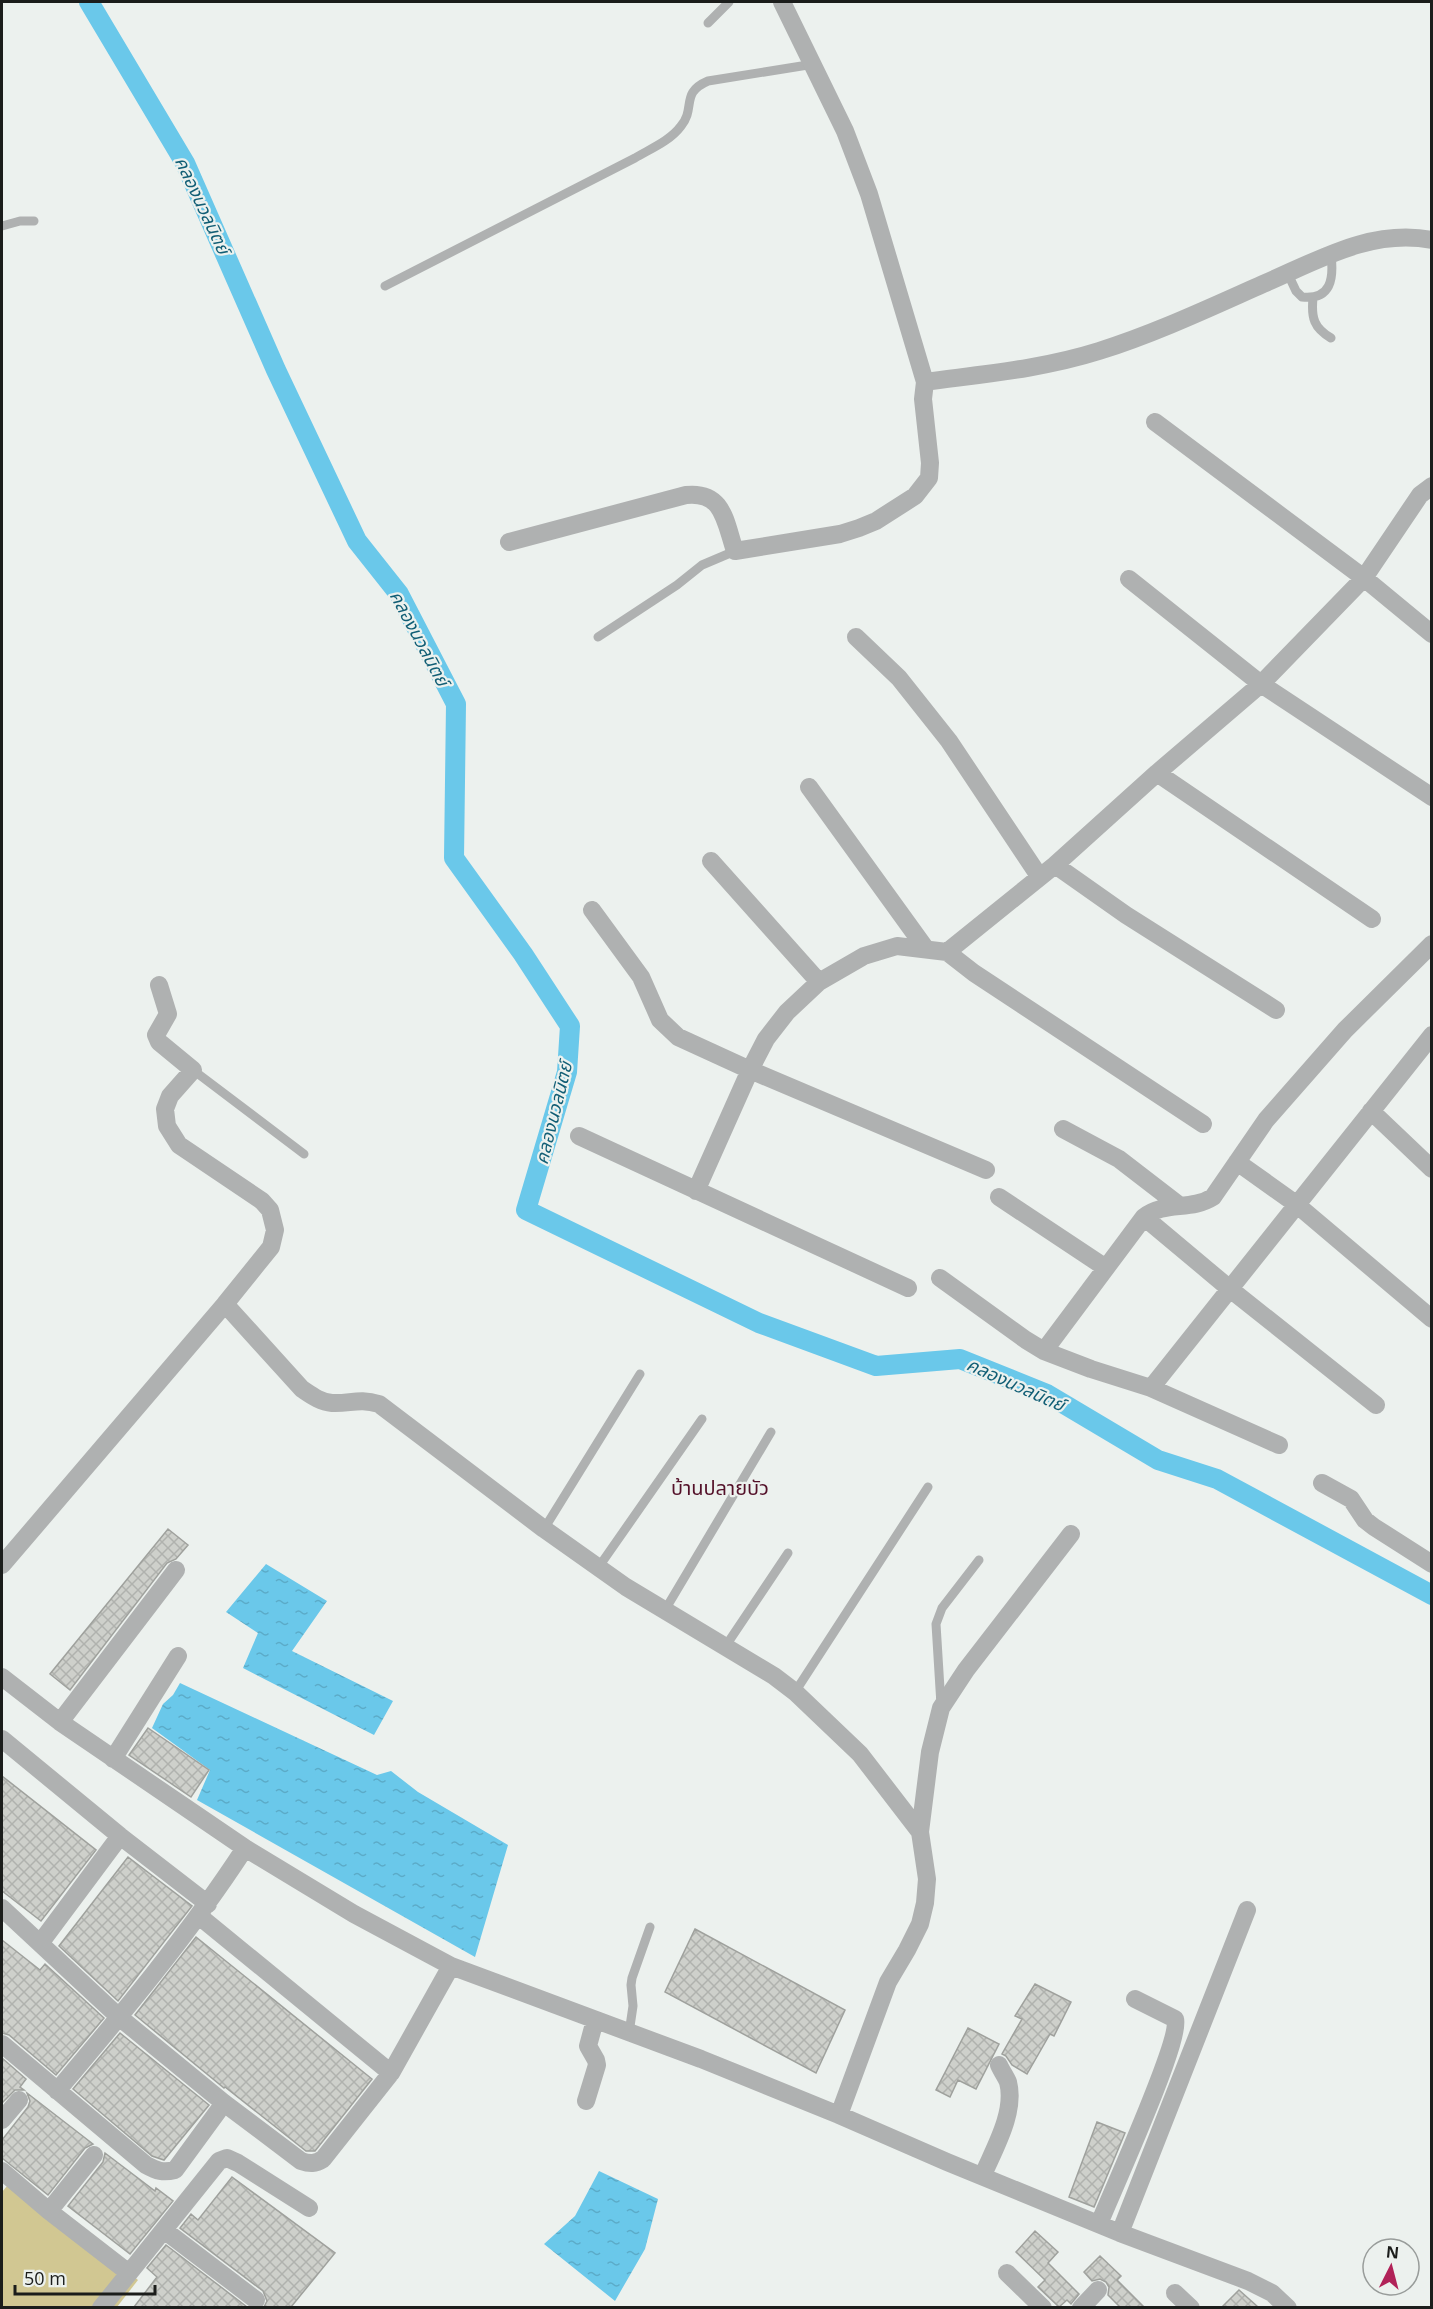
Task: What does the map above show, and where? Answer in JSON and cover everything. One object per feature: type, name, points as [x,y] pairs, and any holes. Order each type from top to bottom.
[{"type":"street","points":[[509,542],[699,494],[711,497],[718,503],[735,551],[849,531],[876,521],[915,496],[929,478],[923,399],[925,382],[869,194],[845,131],[782,2]]},
{"type":"street","points":[[925,382],[1038,366],[1099,351],[1159,330],[1356,244],[1376,239],[1414,236],[1431,240]]},
{"type":"street","points":[[1155,422],[1364,578],[1431,634]]},
{"type":"street","points":[[947,952],[1055,865],[1157,772],[1261,684],[1364,578],[1420,495],[1431,486]]},
{"type":"street","points":[[1129,579],[1261,684],[1431,797]]},
{"type":"street","points":[[856,637],[899,678],[949,741],[1039,876]]},
{"type":"street","points":[[1157,772],[1372,919]]},
{"type":"street","points":[[809,787],[927,949]]},
{"type":"street","points":[[711,861],[819,982]]},
{"type":"street","points":[[1055,865],[1126,915],[1276,1010]]},
{"type":"street","points":[[592,910],[641,977],[660,1020],[678,1037],[986,1170]]},
{"type":"street","points":[[1044,1351],[1144,1217],[1154,1209],[1203,1203],[1213,1197],[1266,1120],[1345,1030],[1431,944]]},
{"type":"street","points":[[696,1191],[765,1039],[819,982],[864,956],[897,946],[947,952],[974,973],[1203,1124]]},
{"type":"street","points":[[2,1565],[271,1247],[275,1230],[270,1210],[262,1202],[179,1145],[167,1126],[165,1109],[170,1095],[193,1070],[159,1042],[156,1035],[168,1014],[159,985]]},
{"type":"street","points":[[1151,1388],[1296,1204],[1429,1042]]},
{"type":"street","points":[[1371,1112],[1431,1169]]},
{"type":"street","points":[[1063,1129],[1119,1160],[1180,1206]]},
{"type":"street","points":[[579,1136],[908,1288]]},
{"type":"street","points":[[1237,1162],[1296,1204],[1431,1319]]},
{"type":"street","points":[[999,1197],[1106,1268]]},
{"type":"street","points":[[1144,1217],[1376,1406]]},
{"type":"street","points":[[940,1278],[1044,1351],[1151,1388],[1279,1445]]},
{"type":"street","points":[[225,1304],[302,1389],[317,1399],[330,1403],[365,1400],[379,1404],[544,1530],[598,1568],[774,1676],[795,1692],[860,1754],[920,1832]]},
{"type":"street","points":[[1322,1483],[1350,1499],[1365,1520],[1374,1527],[1431,1564]]},
{"type":"street","points":[[839,2115],[888,1982],[920,1924],[927,1879],[920,1832],[930,1752],[941,1708],[966,1670],[1071,1534]]},
{"type":"street","points":[[60,1722],[176,1570]]},
{"type":"street","points":[[113,1759],[178,1656]]},
{"type":"street","points":[[2,1677],[60,1722],[244,1848],[354,1914],[451,1966],[839,2115],[1120,2233],[1248,2281],[1272,2294],[1288,2307]]},
{"type":"street","points":[[2,1739],[120,1836],[391,2073]]},
{"type":"street","points":[[41,1942],[120,1836]]},
{"type":"street","points":[[57,2091],[120,2017],[203,1910],[244,1848]]},
{"type":"street","points":[[2,1908],[120,2017],[224,2103],[301,2162],[316,2163],[323,2159],[391,2073],[451,1966]]},
{"type":"street","points":[[1120,2233],[1247,1910]]},
{"type":"street","points":[[1099,2224],[1161,2075],[1175,2035],[1175,2019],[1135,1999]]},
{"type":"street","points":[[586,2101],[597,2071],[597,2060],[588,2046],[595,2020]]},
{"type":"street","points":[[2,2044],[146,2166],[165,2173],[175,2170],[224,2103]]},
{"type":"street","points":[[983,2175],[1005,2120],[1009,2102],[1008,2083],[999,2065]]},
{"type":"street","points":[[2,2120],[19,2100]]},
{"type":"street","points":[[49,2211],[94,2155]]},
{"type":"street","points":[[101,2307],[219,2161],[227,2158],[238,2163],[309,2208]]},
{"type":"street","points":[[5,2181],[49,2211],[129,2273]]},
{"type":"street","points":[[164,2230],[256,2300]]},
{"type":"street","points":[[1007,2273],[1043,2307]]},
{"type":"street","points":[[1081,2307],[1098,2290]]},
{"type":"street","points":[[1174,2294],[1191,2307]]},
{"type":"lane","points":[[708,23],[729,2]]},
{"type":"lane","points":[[385,286],[634,158],[674,135],[684,124],[691,93],[696,86],[708,81],[814,64]]},
{"type":"lane","points":[[2,226],[20,221],[34,221]]},
{"type":"lane","points":[[1288,274],[1296,291],[1302,297],[1313,298],[1324,292],[1331,282],[1333,270],[1331,255]]},
{"type":"lane","points":[[1313,298],[1312,309],[1319,331],[1331,338]]},
{"type":"lane","points":[[598,637],[677,585],[702,565],[735,551]]},
{"type":"lane","points":[[193,1070],[304,1154]]},
{"type":"lane","points":[[544,1530],[640,1374]]},
{"type":"lane","points":[[598,1568],[702,1419]]},
{"type":"lane","points":[[665,1610],[771,1432]]},
{"type":"lane","points":[[795,1692],[928,1487]]},
{"type":"lane","points":[[725,1647],[788,1553]]},
{"type":"lane","points":[[941,1708],[936,1624],[942,1608],[978,1560]]},
{"type":"lane","points":[[629,2033],[633,2006],[630,1985],[650,1927]]},
{"type":"shaded area","points":[[12,2180],[138,2280],[117,2307],[2,2307],[2,2192]]},
{"type":"water","points":[[266,1564],[327,1601],[292,1651],[393,1701],[374,1735],[243,1668],[258,1633],[226,1612]]},
{"type":"water","points":[[180,1683],[377,1775],[391,1771],[418,1792],[508,1845],[475,1957],[197,1800],[210,1770],[152,1728],[163,1704],[173,1695]]},
{"type":"water","points":[[599,2171],[658,2199],[645,2249],[615,2301],[544,2244],[575,2216]]},
{"type":"building","points":[[168,1529],[188,1545],[176,1559],[167,1563],[70,1690],[50,1674]]},
{"type":"building","points":[[148,1728],[209,1770],[191,1797],[129,1755]]},
{"type":"building","points":[[2,1776],[96,1850],[41,1921],[2,1891]]},
{"type":"building","points":[[128,1857],[192,1906],[118,2001],[59,1946]]},
{"type":"building","points":[[695,1929],[845,2010],[816,2073],[665,1992]]},
{"type":"building","points":[[196,1937],[372,2079],[315,2151],[306,2151],[135,2015]]},
{"type":"building","points":[[2,1940],[40,1970],[45,1964],[104,2018],[56,2075],[9,2035],[2,2033]]},
{"type":"building","points":[[1035,1984],[1071,2002],[1054,2036],[1050,2034],[1027,2074],[1012,2065],[1002,2054],[1022,2019],[1015,2016]]},
{"type":"building","points":[[968,2028],[999,2044],[976,2089],[958,2080],[950,2097],[936,2090]]},
{"type":"building","points":[[120,2033],[209,2105],[164,2160],[152,2156],[73,2089]]},
{"type":"building","points":[[2,2058],[26,2079],[20,2087],[24,2090],[15,2090],[2,2103]]},
{"type":"building","points":[[27,2093],[93,2144],[85,2148],[48,2195],[2,2158],[2,2140],[28,2107],[30,2101]]},
{"type":"building","points":[[1097,2122],[1125,2133],[1094,2207],[1069,2197]]},
{"type":"building","points":[[105,2153],[155,2191],[156,2188],[173,2201],[130,2254],[68,2206],[103,2162]]},
{"type":"building","points":[[232,2177],[335,2253],[291,2307],[264,2307],[267,2301],[263,2291],[180,2228],[191,2214],[198,2220]]},
{"type":"building","points":[[1035,2231],[1058,2252],[1048,2263],[1079,2294],[1071,2304],[1067,2300],[1059,2307],[1038,2287],[1045,2280],[1016,2252]]},
{"type":"building","points":[[166,2245],[247,2307],[134,2307],[157,2277],[147,2268]]},
{"type":"building","points":[[1100,2256],[1121,2276],[1117,2280],[1144,2307],[1120,2307],[1108,2295],[1109,2287],[1106,2282],[1100,2279],[1092,2281],[1084,2272]]},
{"type":"building","points":[[1239,2290],[1258,2307],[1222,2307]]},
{"type":"waterway","name":"คลองนวลนิตย์","points":[[89,2],[185,163],[276,370],[357,541],[399,594],[456,704],[454,858],[523,954],[570,1026],[567,1072],[526,1210],[759,1323],[876,1366],[960,1359],[1047,1394],[1158,1460],[1217,1479],[1432,1595]]},
{"type":"district","name":"บ้านปลายบัว","points":[[720,1487]]}]
